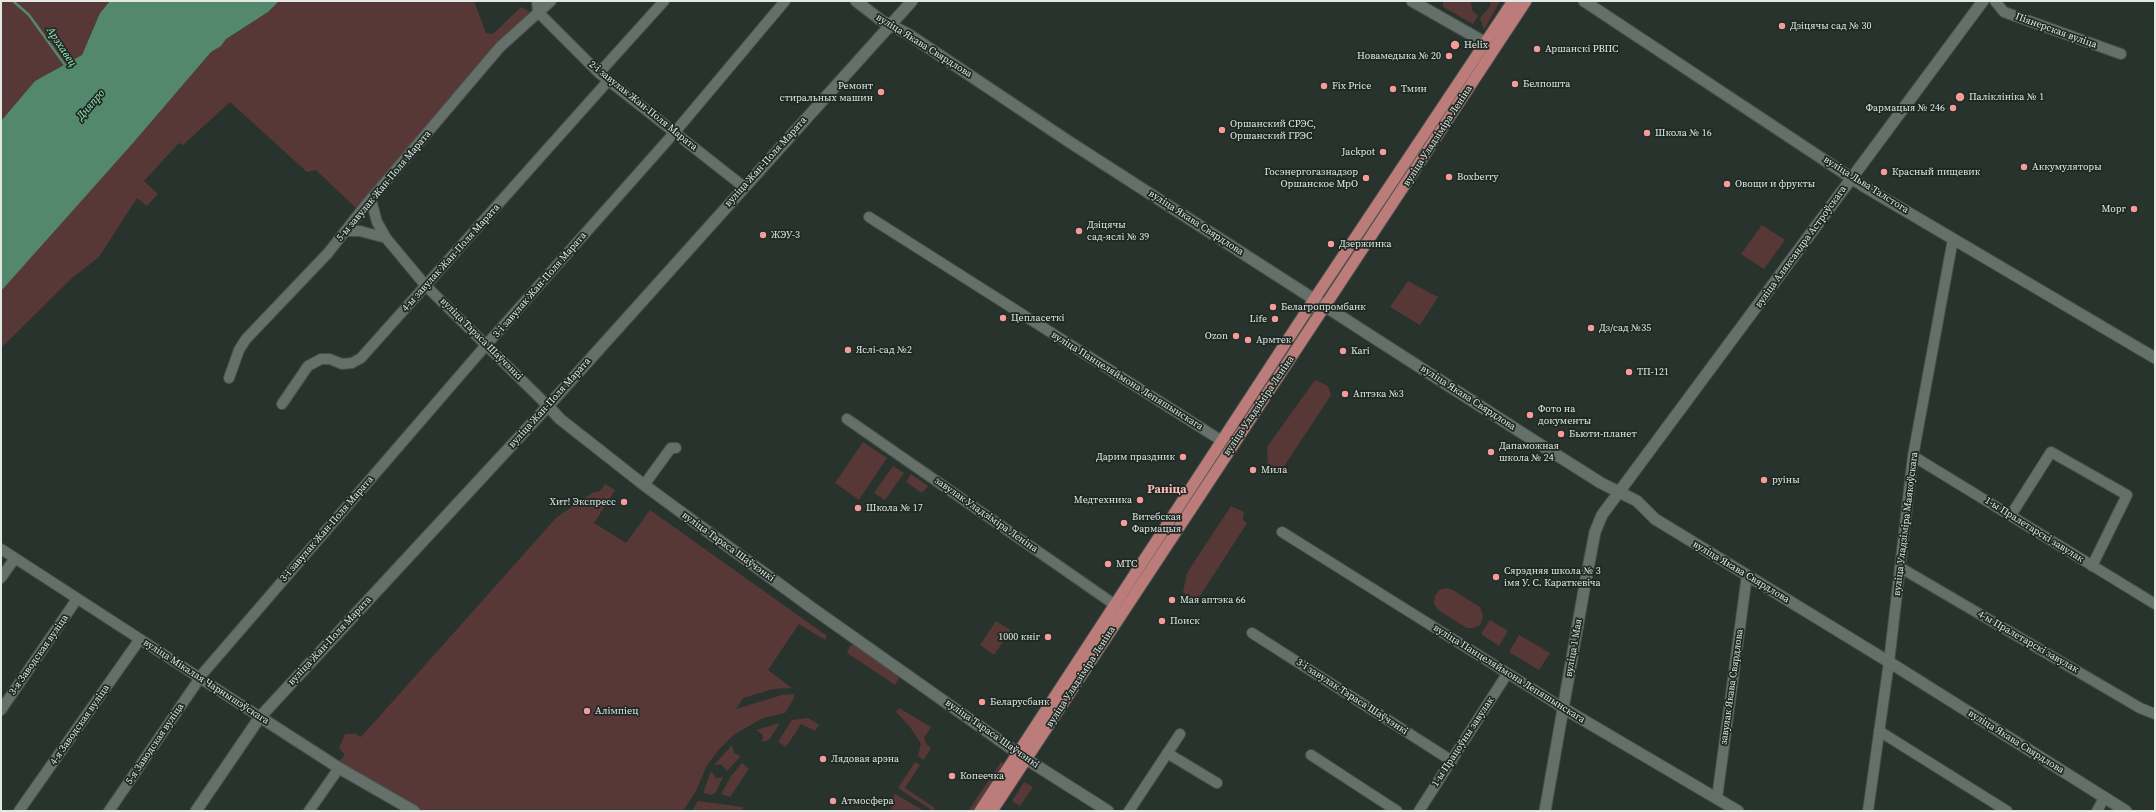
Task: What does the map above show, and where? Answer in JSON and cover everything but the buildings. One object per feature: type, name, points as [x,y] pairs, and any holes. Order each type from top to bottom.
[{"type":"main road","name":"вуліца Уладзіміра Леніна","points":[[980,811],[1022,756],[1120,608],[1326,305],[1490,45],[1513,1]]},
{"type":"main road","name":"вуліца Уладзіміра Леніна","points":[[1120,608],[1222,441],[1315,298],[1490,45],[1526,1]]},
{"type":"main road","name":"вуліца Уладзіміра Леніна","points":[[992,811],[1022,756]]},
{"type":"street","points":[[537,1],[538,12]]},
{"type":"street","name":"5-ы завулак Жан-Поля Марата","points":[[229,378],[239,350],[246,338],[328,253],[500,47],[551,1]]},
{"type":"street","points":[[599,73],[664,1]]},
{"type":"street","name":"3-і завулак Жан-Поля Марата","points":[[200,677],[487,344],[675,132],[785,1]]},
{"type":"street","name":"вуліца Якава Свярдлова","points":[[856,1],[1068,141],[1326,305],[1533,440],[1637,501],[1655,519],[1889,662],[2126,811]]},
{"type":"street","name":"вуліца Жан-Поля Марата","points":[[196,811],[260,717],[548,406],[912,1]]},
{"type":"street","points":[[1412,1],[1490,45]]},
{"type":"street","name":"вуліца Льва Талстога","points":[[1584,1],[1852,178],[2155,358]]},
{"type":"street","name":"вуліца Аляксандра Астроўскага","points":[[1618,491],[1983,1]]},
{"type":"street","name":"Піянерская вуліца","points":[[1995,1],[2004,12],[2121,54]]},
{"type":"street","name":"2-і завулак Жан-Поля Марата","points":[[538,12],[608,81],[744,187]]},
{"type":"street","name":"4-ы завулак Жан-Поля Марата","points":[[282,404],[308,366],[321,359],[330,359],[342,364],[352,363],[361,358],[608,81]]},
{"type":"street","name":"вуліца Тараса Шаўчэнкі","points":[[371,200],[377,222],[386,238],[426,286],[487,344],[560,419],[644,485],[818,613],[1022,756],[1108,811]]},
{"type":"street","name":"вуліца Панцеляймона Лепяшынскага","points":[[869,218],[1222,441]]},
{"type":"street","points":[[345,231],[360,231],[386,238]]},
{"type":"street","name":"вуліца Уладзіміра Маякоўскага","points":[[1868,811],[1901,568],[1913,456],[1953,239]]},
{"type":"street","name":"завулак Уладзіміра Леніна","points":[[847,419],[1120,608]]},
{"type":"street","points":[[644,485],[671,448],[676,448]]},
{"type":"street","points":[[2011,515],[2051,452],[2126,494],[2092,566]]},
{"type":"street","name":"1-ы Пралетарскі завулак","points":[[1913,456],[2155,604]]},
{"type":"street","name":"вуліца 1 Мая","points":[[1546,811],[1595,532],[1602,515],[1618,491]]},
{"type":"street","name":"вуліца Панцеляймона Лепяшынскага","points":[[1282,532],[1507,674],[1738,811]]},
{"type":"street","name":"вуліца Мікалая Чарнышэўскага","points":[[1,549],[338,768],[414,811]]},
{"type":"street","points":[[1,578],[15,558]]},
{"type":"street","name":"4-ы Пралетарскі завулак","points":[[1901,568],[2140,708],[2155,714]]},
{"type":"street","name":"завулак Якава Свярдлова","points":[[1717,798],[1747,575]]},
{"type":"street","name":"3-я Заводская вуліца","points":[[1,710],[77,599]]},
{"type":"street","name":"3-і завулак Тараса Шаўчэнкі","points":[[1252,633],[1452,761]]},
{"type":"street","name":"4-я Заводская вуліца","points":[[19,811],[140,639]]},
{"type":"street","name":"1-ы Працоўны завулак","points":[[1419,811],[1507,674]]},
{"type":"street","name":"5-я Заводская вуліца","points":[[109,811],[200,677]]},
{"type":"street","points":[[1879,731],[2007,811]]},
{"type":"street","points":[[1129,811],[1180,734]]},
{"type":"street","points":[[1167,753],[1217,783]]},
{"type":"street","points":[[1311,755],[1397,811]]},
{"type":"street","points":[[309,811],[338,768]]},
{"type":"street","points":[[2097,811],[2104,798]]},
{"type":"shaded area","points":[[1,1],[110,1],[100,13],[82,55],[35,81],[1,121]]},
{"type":"shaded area","points":[[279,1],[474,1],[486,33],[493,34],[521,7],[530,12],[492,51],[358,210],[316,170],[307,172],[230,102],[183,145],[179,143],[144,181],[158,194],[147,206],[137,198],[99,257],[72,278],[1,348],[1,287],[133,143],[211,52],[221,46],[226,39],[268,12]]},
{"type":"shaded area","points":[[1443,1],[1471,1],[1472,10],[1478,16],[1473,24],[1443,7]]},
{"type":"shaded area","points":[[1489,1],[1500,1],[1484,30],[1480,18],[1491,5]]},
{"type":"shaded area","points":[[1762,225],[1785,240],[1764,269],[1741,254]]},
{"type":"shaded area","points":[[1408,281],[1438,297],[1420,325],[1390,307]]},
{"type":"shaded area","points":[[1315,380],[1328,386],[1331,395],[1279,474],[1268,468],[1267,447]]},
{"type":"shaded area","points":[[863,442],[887,458],[859,500],[835,483]]},
{"type":"shaded area","points":[[893,466],[904,473],[885,500],[874,493]]},
{"type":"shaded area","points":[[911,474],[928,486],[922,493],[906,482]]},
{"type":"shaded area","points":[[605,484],[615,490],[594,523],[626,543],[650,510],[827,636],[825,640],[799,624],[768,670],[792,688],[773,689],[743,698],[736,709],[782,695],[794,694],[794,698],[785,713],[763,718],[735,734],[720,748],[706,767],[696,791],[683,811],[421,811],[339,761],[345,755],[339,748],[345,734],[356,734],[361,737],[556,518],[592,493],[600,491]]},
{"type":"shaded area","points":[[1231,506],[1244,512],[1243,520],[1247,523],[1196,602],[1183,592],[1187,573]]},
{"type":"shaded area","points":[[1446,588],[1453,590],[1480,607],[1483,616],[1480,625],[1474,628],[1467,628],[1438,610],[1434,603],[1435,596],[1439,590]]},
{"type":"shaded area","points":[[1490,620],[1508,631],[1499,646],[1481,634]]},
{"type":"shaded area","points":[[996,621],[1011,630],[994,655],[980,645]]},
{"type":"shaded area","points":[[1519,635],[1550,653],[1539,670],[1509,652]]},
{"type":"shaded area","points":[[855,644],[901,675],[895,685],[847,653],[850,646]]},
{"type":"shaded area","points":[[899,708],[931,727],[924,738],[927,745],[931,748],[924,760],[918,756],[921,744],[910,727],[896,712]]},
{"type":"shaded area","points":[[808,718],[819,725],[815,731],[801,724],[786,747],[778,742],[792,720]]},
{"type":"shaded area","points":[[780,723],[769,740],[762,742],[763,735],[756,730]]},
{"type":"shaded area","points":[[732,745],[734,753],[741,756],[727,771],[721,764],[714,765]]},
{"type":"shaded area","points":[[915,762],[920,765],[905,788],[935,808],[933,811],[898,788]]},
{"type":"shaded area","points":[[1001,762],[1006,765],[975,811],[968,811]]},
{"type":"shaded area","points":[[742,763],[749,769],[730,797],[721,794],[731,776]]},
{"type":"shaded area","points":[[711,771],[716,778],[723,777],[716,792],[711,795],[703,793]]},
{"type":"shaded area","points":[[1024,782],[1033,787],[1020,806],[1012,801]]},
{"type":"shaded area","points":[[894,794],[897,795],[924,811],[891,811]]},
{"type":"shaded area","points":[[698,801],[743,807],[742,811],[692,811]]},
{"type":"water","name":"Дняпро","points":[[110,1],[279,1],[268,12],[226,39],[221,46],[211,52],[133,143],[1,291],[1,121],[35,81],[82,55],[100,13]]},
{"type":"waterway","name":"Арэхавец","points":[[13,1],[29,15],[65,65]]},
{"type":"place","name":"Дзіцячы сад № 30","points":[[1782,26]]},
{"type":"place","name":"Helix","points":[[1455,45]]},
{"type":"place","name":"Аршанскі РВПС","points":[[1537,49]]},
{"type":"place","name":"Новамедыка № 20","points":[[1449,56]]},
{"type":"place","name":"Белпошта","points":[[1515,84]]},
{"type":"place","name":"Fix Price","points":[[1324,86]]},
{"type":"place","name":"Тмин","points":[[1393,89]]},
{"type":"place","name":"Ремонт стиральных машин","points":[[881,92]]},
{"type":"place","name":"Паліклініка № 1","points":[[1960,97]]},
{"type":"place","name":"Фармацыя № 246","points":[[1953,108]]},
{"type":"place","name":"Оршанский СРЭС, Оршанский ГРЭС","points":[[1222,130]]},
{"type":"place","name":"Школа № 16","points":[[1647,133]]},
{"type":"place","name":"Jackpot","points":[[1383,152]]},
{"type":"place","name":"Аккумуляторы","points":[[2024,167]]},
{"type":"place","name":"Красный пищевик","points":[[1884,172]]},
{"type":"place","name":"Boxberry","points":[[1449,177]]},
{"type":"place","name":"Госэнергогазнадзор Оршанское МрО","points":[[1366,178]]},
{"type":"place","name":"Овощи и фрукты","points":[[1727,184]]},
{"type":"place","name":"Морг","points":[[2134,209]]},
{"type":"place","name":"Дзіцячы сад-яслі № 39","points":[[1079,231]]},
{"type":"place","name":"ЖЭУ-3","points":[[763,235]]},
{"type":"place","name":"Дзержинка","points":[[1331,244]]},
{"type":"place","name":"Белагропромбанк","points":[[1273,307]]},
{"type":"place","name":"Цепласеткі","points":[[1003,318]]},
{"type":"place","name":"Life","points":[[1275,319]]},
{"type":"place","name":"Дз/сад №35","points":[[1591,328]]},
{"type":"place","name":"Ozon","points":[[1236,336]]},
{"type":"place","name":"Армтек","points":[[1248,340]]},
{"type":"place","name":"Яслі-сад №2","points":[[848,350]]},
{"type":"place","name":"Kari","points":[[1343,351]]},
{"type":"place","name":"ТП-121","points":[[1629,372]]},
{"type":"place","name":"Аптэка №3","points":[[1345,394]]},
{"type":"place","name":"Фото на документы","points":[[1530,415]]},
{"type":"place","name":"Бьюти-планет","points":[[1561,434]]},
{"type":"place","name":"Дапаможная школа № 24","points":[[1491,452]]},
{"type":"place","name":"Дарим праздник","points":[[1183,457]]},
{"type":"place","name":"Мила","points":[[1253,470]]},
{"type":"place","name":"руіны","points":[[1764,480]]},
{"type":"place","name":"Медтехника","points":[[1140,500]]},
{"type":"place","name":"Хит! Экспресс","points":[[624,502]]},
{"type":"place","name":"Школа № 17","points":[[858,508]]},
{"type":"place","name":"Витебская Фармацыя","points":[[1124,523]]},
{"type":"place","name":"МТС","points":[[1108,564]]},
{"type":"place","name":"Сярэдняя школа № 3 імя У. С. Караткевіча","points":[[1496,577]]},
{"type":"place","name":"Мая аптэка 66","points":[[1172,600]]},
{"type":"place","name":"Поиск","points":[[1162,621]]},
{"type":"place","name":"1000 кніг","points":[[1048,637]]},
{"type":"place","name":"Беларусбанк","points":[[982,702]]},
{"type":"place","name":"Алімпіец","points":[[587,711]]},
{"type":"place","name":"Лядовая арэна","points":[[823,759]]},
{"type":"place","name":"Копеечка","points":[[952,776]]},
{"type":"place","name":"Атмосфера","points":[[833,801]]},
{"type":"district","name":"Раніца","points":[[1167,490]]}]
